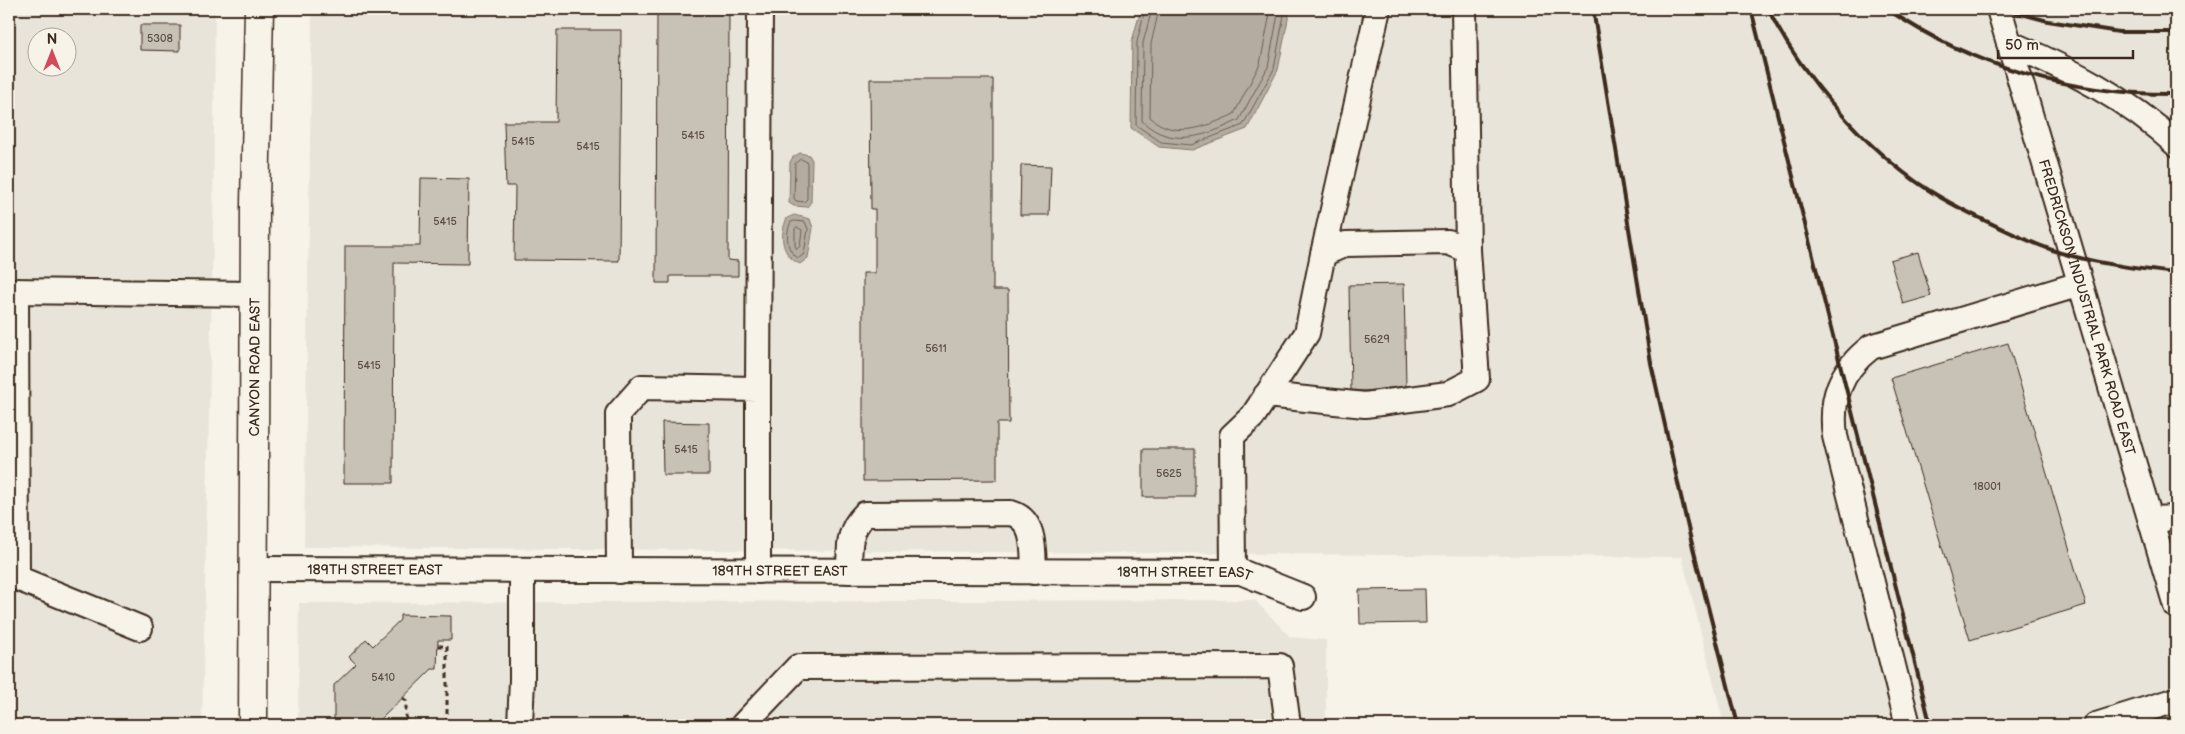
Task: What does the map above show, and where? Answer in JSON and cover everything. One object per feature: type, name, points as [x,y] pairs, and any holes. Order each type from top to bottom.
[{"type":"main road","name":"CANYON ROAD EAST","points":[[253,725],[255,294],[260,9]]},
{"type":"street","points":[[758,571],[760,9]]},
{"type":"street","points":[[1233,572],[1232,436],[1252,416],[1307,333],[1378,9]]},
{"type":"street","points":[[1266,395],[1365,405],[1448,394],[1477,379],[1468,250],[1464,9]]},
{"type":"street","name":"FREDRICKSON INDUSTRIAL PARK ROAD EAST","points":[[1999,9],[2152,519],[2176,606]]},
{"type":"street","points":[[2009,43],[2054,63],[2120,99],[2154,123],[2176,144]]},
{"type":"street","points":[[1323,254],[1346,244],[1448,242],[1468,250]]},
{"type":"street","points":[[1908,725],[1835,436],[1833,406],[1839,386],[1857,357],[1871,347],[2080,284]]},
{"type":"street","points":[[140,628],[17,578],[12,291],[255,294]]},
{"type":"street","points":[[619,571],[618,414],[642,388],[758,389]]},
{"type":"street","points":[[849,571],[850,537],[855,524],[865,514],[1011,513],[1017,515],[1033,537],[1034,572]]},
{"type":"street","points":[[2152,519],[2176,518]]},
{"type":"street","name":"189TH STREET EAST","points":[[254,570],[1241,572],[1303,596]]},
{"type":"street","points":[[520,725],[522,570]]},
{"type":"street","points":[[743,725],[798,667],[1280,666],[1288,725]]},
{"type":"street","points":[[2096,725],[2176,700]]},
{"type":"path","points":[[438,646],[447,646],[447,725]]},
{"type":"path","points":[[403,698],[406,701],[406,725]]},
{"type":"shaded area","points":[[9,9],[215,9],[213,238],[202,725],[9,725]]},
{"type":"shaded area","points":[[312,9],[2176,9],[2176,725],[1724,725],[1682,557],[304,547]]},
{"type":"shaded area","points":[[1255,600],[1290,637],[1326,640],[1326,725],[298,725],[299,603]]},
{"type":"water","points":[[1141,9],[1290,9],[1278,70],[1247,129],[1192,150],[1159,147],[1131,128],[1132,41]]},
{"type":"water","points":[[800,153],[809,155],[812,160],[811,202],[807,207],[794,206],[789,203],[790,162],[793,157]]},
{"type":"water","points":[[794,215],[810,219],[813,228],[808,258],[800,264],[789,256],[783,244],[784,225],[787,218]]},
{"type":"building","points":[[657,9],[729,9],[728,260],[738,261],[738,276],[670,276],[670,283],[656,283]]},
{"type":"building","points":[[140,25],[180,25],[180,51],[140,50]]},
{"type":"building","points":[[557,30],[621,30],[619,261],[514,260],[515,186],[506,186],[504,122],[556,122]]},
{"type":"building","points":[[870,79],[993,79],[993,290],[1008,290],[1009,423],[997,423],[997,480],[863,481],[863,273],[875,273],[875,209],[871,209]]},
{"type":"building","points":[[1021,165],[1051,166],[1049,215],[1020,215]]},
{"type":"building","points":[[421,178],[469,179],[468,264],[394,263],[393,483],[344,483],[345,246],[420,246]]},
{"type":"building","points":[[1918,252],[1931,296],[1903,304],[1890,260]]},
{"type":"building","points":[[1404,284],[1406,386],[1365,391],[1351,390],[1349,285]]},
{"type":"building","points":[[2008,343],[2086,605],[1970,640],[1891,378]]},
{"type":"building","points":[[662,422],[709,423],[709,475],[663,475]]},
{"type":"building","points":[[1143,449],[1195,449],[1195,497],[1143,497]]},
{"type":"building","points":[[1425,589],[1426,623],[1360,624],[1359,590]]},
{"type":"building","points":[[400,615],[451,616],[451,640],[438,640],[437,669],[432,669],[375,725],[334,725],[334,685],[356,664],[349,657],[366,639],[373,646],[400,620]]},
{"type":"railway","points":[[1593,9],[1651,363],[1689,532],[1738,725]]},
{"type":"railway","points":[[1751,9],[1930,723]]},
{"type":"railway","points":[[1768,9],[1798,59],[1837,109],[1881,153],[1927,189],[1975,216],[2054,251],[2111,264],[2176,273]]},
{"type":"railway","points":[[1887,9],[1954,47],[1989,62],[2025,74],[2099,89],[2137,93],[2176,94]]},
{"type":"railway","points":[[2003,9],[2048,21],[2119,32],[2176,32]]}]
